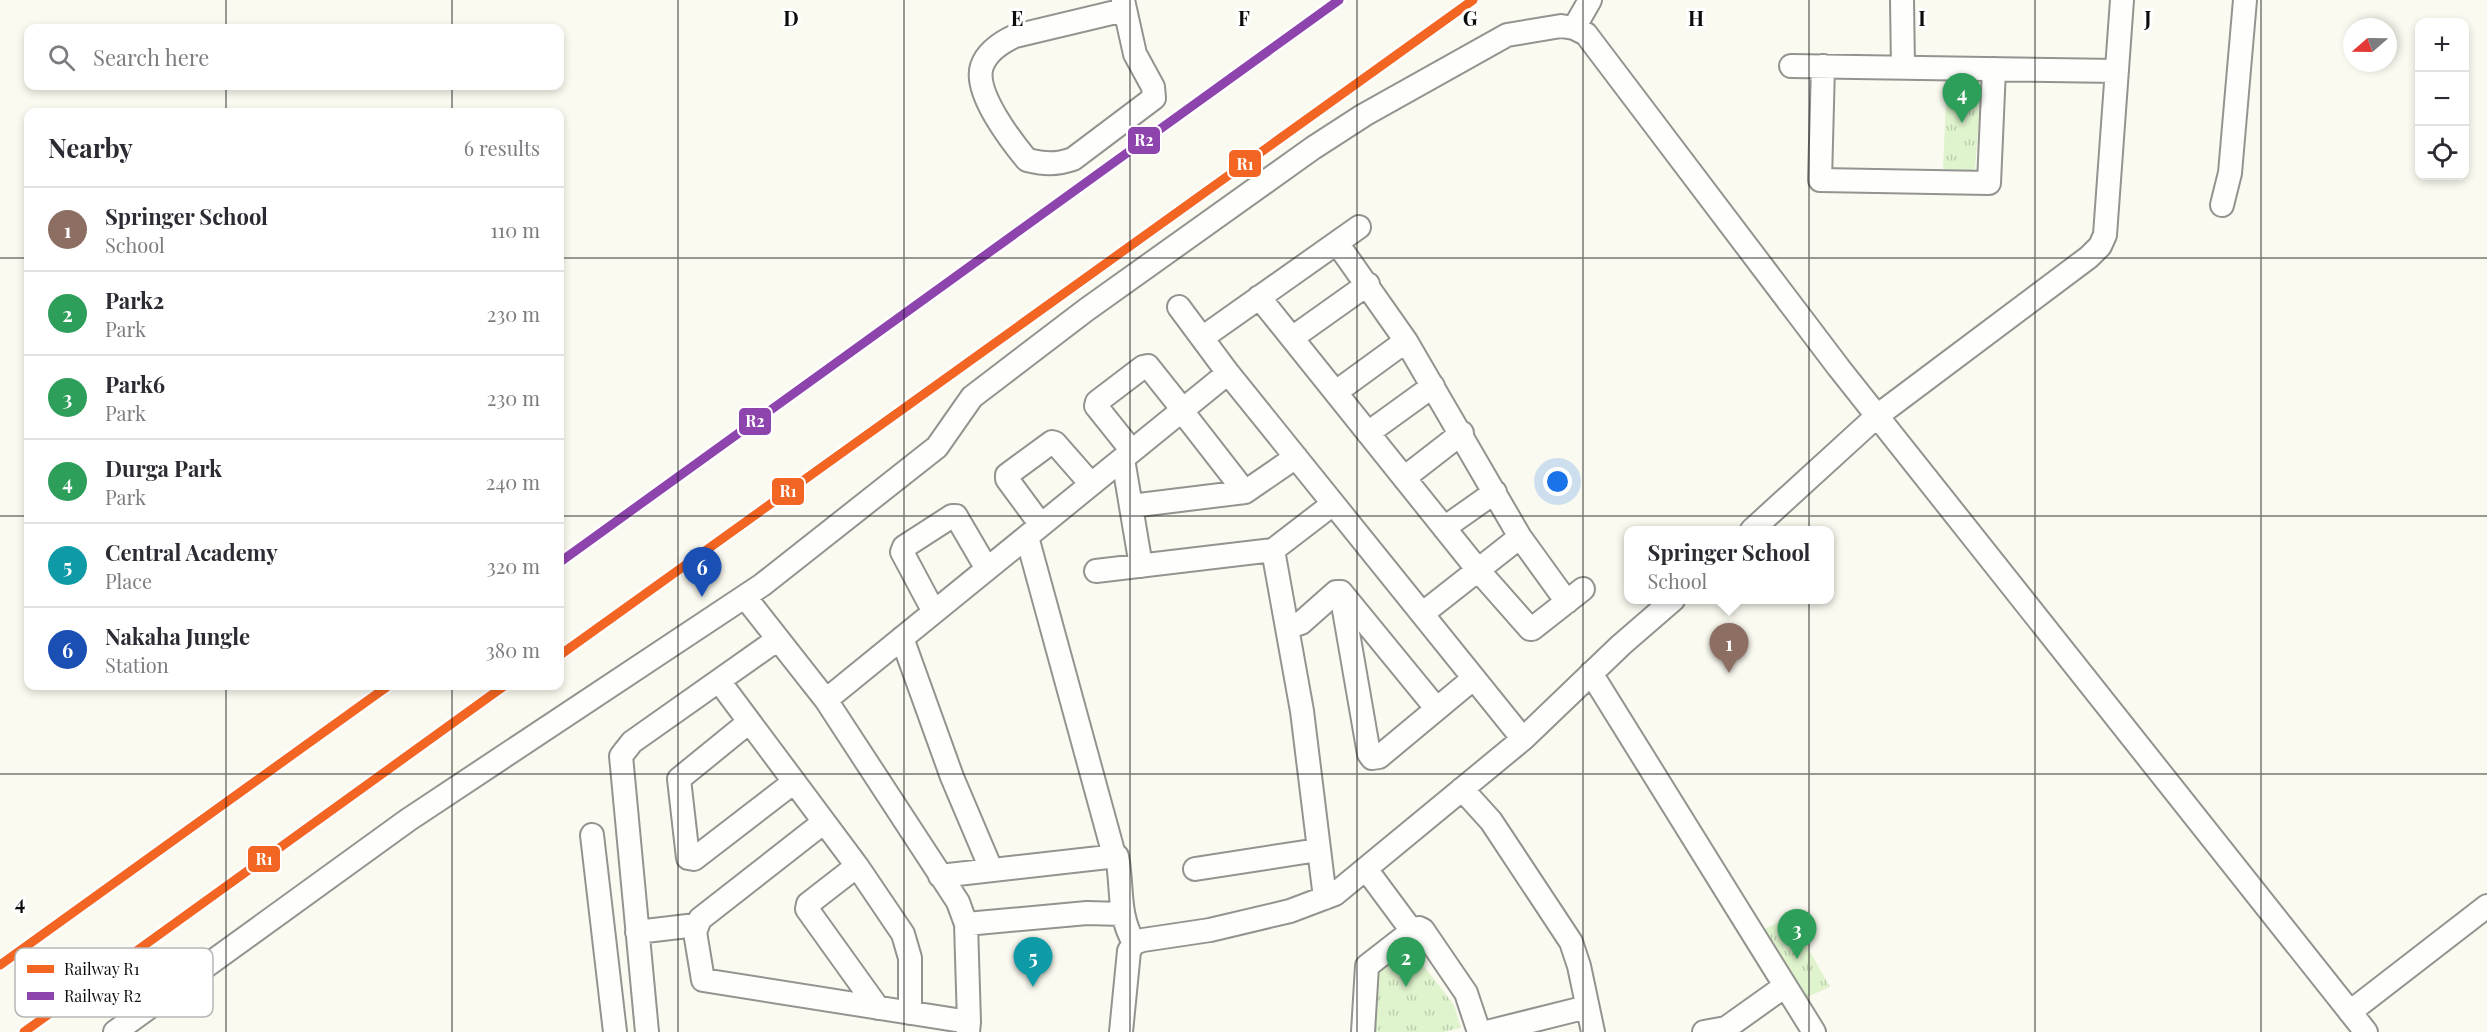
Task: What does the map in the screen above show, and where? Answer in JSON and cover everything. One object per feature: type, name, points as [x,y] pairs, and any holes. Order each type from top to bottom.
[{"type":"street","points":[[1574,28],[1590,0]]},
{"type":"street","points":[[1902,0],[1903,68]]},
{"type":"street","points":[[1757,526],[1876,416],[2051,287],[2100,246],[2106,235],[2122,0]]},
{"type":"street","points":[[2222,205],[2230,173],[2245,0]]},
{"type":"street","points":[[1124,5],[1135,54],[1153,87],[1154,98],[1073,159],[1058,164],[1044,164],[1028,160],[987,101],[981,76],[982,66],[1002,42],[1015,36],[1124,5]]},
{"type":"street","points":[[213,961],[408,820],[745,597],[937,447],[972,397],[1086,310],[1313,148],[1364,115],[1507,35],[1561,26],[1574,28],[1586,34],[1876,416],[2366,1032]]},
{"type":"street","points":[[1791,66],[2117,70]]},
{"type":"street","points":[[1823,66],[1820,180],[1977,183],[1990,181],[1994,69]]},
{"type":"street","points":[[1202,338],[1359,227]]},
{"type":"street","points":[[1259,297],[1478,570],[1530,629],[1575,595],[1520,537],[1462,433],[1406,341],[1368,284],[1336,243]]},
{"type":"street","points":[[1292,338],[1368,284]]},
{"type":"street","points":[[1179,307],[1228,373],[1523,739]]},
{"type":"street","points":[[1336,393],[1406,341]]},
{"type":"street","points":[[1141,566],[1131,506],[1127,455],[1096,406],[1097,402],[1143,367],[1148,366],[1245,492]]},
{"type":"street","points":[[826,700],[1228,373]]},
{"type":"street","points":[[1368,433],[1433,386]]},
{"type":"street","points":[[1404,478],[1462,433]]},
{"type":"street","points":[[1091,484],[1052,442],[1007,475],[1034,531],[1114,855],[1118,858],[1122,914],[1134,943]]},
{"type":"street","points":[[1131,506],[1245,492],[1296,457]]},
{"type":"street","points":[[1444,528],[1495,492]]},
{"type":"street","points":[[1096,571],[1273,550],[1334,504]]},
{"type":"street","points":[[934,612],[902,552],[904,547],[952,516],[956,516],[987,569]]},
{"type":"street","points":[[1422,614],[1520,537]]},
{"type":"street","points":[[1273,550],[1302,711],[1325,898]]},
{"type":"street","points":[[1287,628],[1310,616],[1336,592],[1341,592],[1436,708]]},
{"type":"street","points":[[745,597],[826,700],[958,902],[966,924],[968,1027],[910,1013],[706,982],[702,977],[695,932],[699,919],[824,822]]},
{"type":"street","points":[[1347,599],[1344,610],[1369,754],[1372,758],[1379,758],[1474,678]]},
{"type":"street","points":[[1121,1032],[1129,951],[1134,943],[1290,911],[1335,894],[1523,739],[1591,673],[1669,604]]},
{"type":"street","points":[[902,638],[952,777],[991,870]]},
{"type":"street","points":[[647,1032],[621,756],[632,742],[778,639]]},
{"type":"street","points":[[1591,673],[1814,1032]]},
{"type":"street","points":[[718,681],[857,866],[903,934],[910,958],[910,1013]]},
{"type":"street","points":[[749,722],[679,779],[688,858],[694,859],[794,782]]},
{"type":"street","points":[[1462,789],[1491,821],[1570,942],[1579,966],[1593,1032]]},
{"type":"street","points":[[592,835],[615,1032]]},
{"type":"street","points":[[1195,869],[1318,850]]},
{"type":"street","points":[[940,876],[1114,855]]},
{"type":"street","points":[[857,866],[808,904],[807,909],[878,1008]]},
{"type":"street","points":[[1366,869],[1412,931]]},
{"type":"street","points":[[2350,1012],[2487,906]]},
{"type":"street","points":[[966,924],[1087,913],[1122,914]]},
{"type":"street","points":[[637,932],[696,925]]},
{"type":"street","points":[[1363,1032],[1367,966],[1419,928],[1423,930],[1466,993],[1479,1032]]},
{"type":"street","points":[[1719,1031],[1785,986]]},
{"type":"street","points":[[1487,1032],[1587,1007]]},
{"type":"street","points":[[115,1032],[136,1017]]},
{"type":"green space","points":[[1947,78],[1982,78],[1975,170],[1943,169]]},
{"type":"green space","points":[[1790,916],[1830,987],[1805,998],[1763,930]]},
{"type":"green space","points":[[1406,943],[1454,1005],[1461,1028],[1443,1032],[1369,1032],[1373,969]]},
{"type":"rail line","name":"R2","points":[[564,559],[1339,0]]},
{"type":"rail line","name":"R1","points":[[564,652],[1473,0]]},
{"type":"rail line","name":"R1","points":[[24,948],[382,690]]},
{"type":"rail line","name":"R1","points":[[141,948],[498,690]]},
{"type":"rail line","name":"R1","points":[[0,965],[15,954]]},
{"type":"rail line","name":"R1","points":[[24,1032],[45,1017]]},
{"type":"place","name":"Durga Park","points":[[1962,123]]},
{"type":"place","name":"Nakaha Jungle","points":[[702,597]]},
{"type":"place","name":"Springer School","points":[[1729,673]]},
{"type":"place","name":"Park6","points":[[1797,959]]},
{"type":"place","name":"Central Academy","points":[[1033,987]]},
{"type":"place","name":"Park2","points":[[1406,987]]}]
